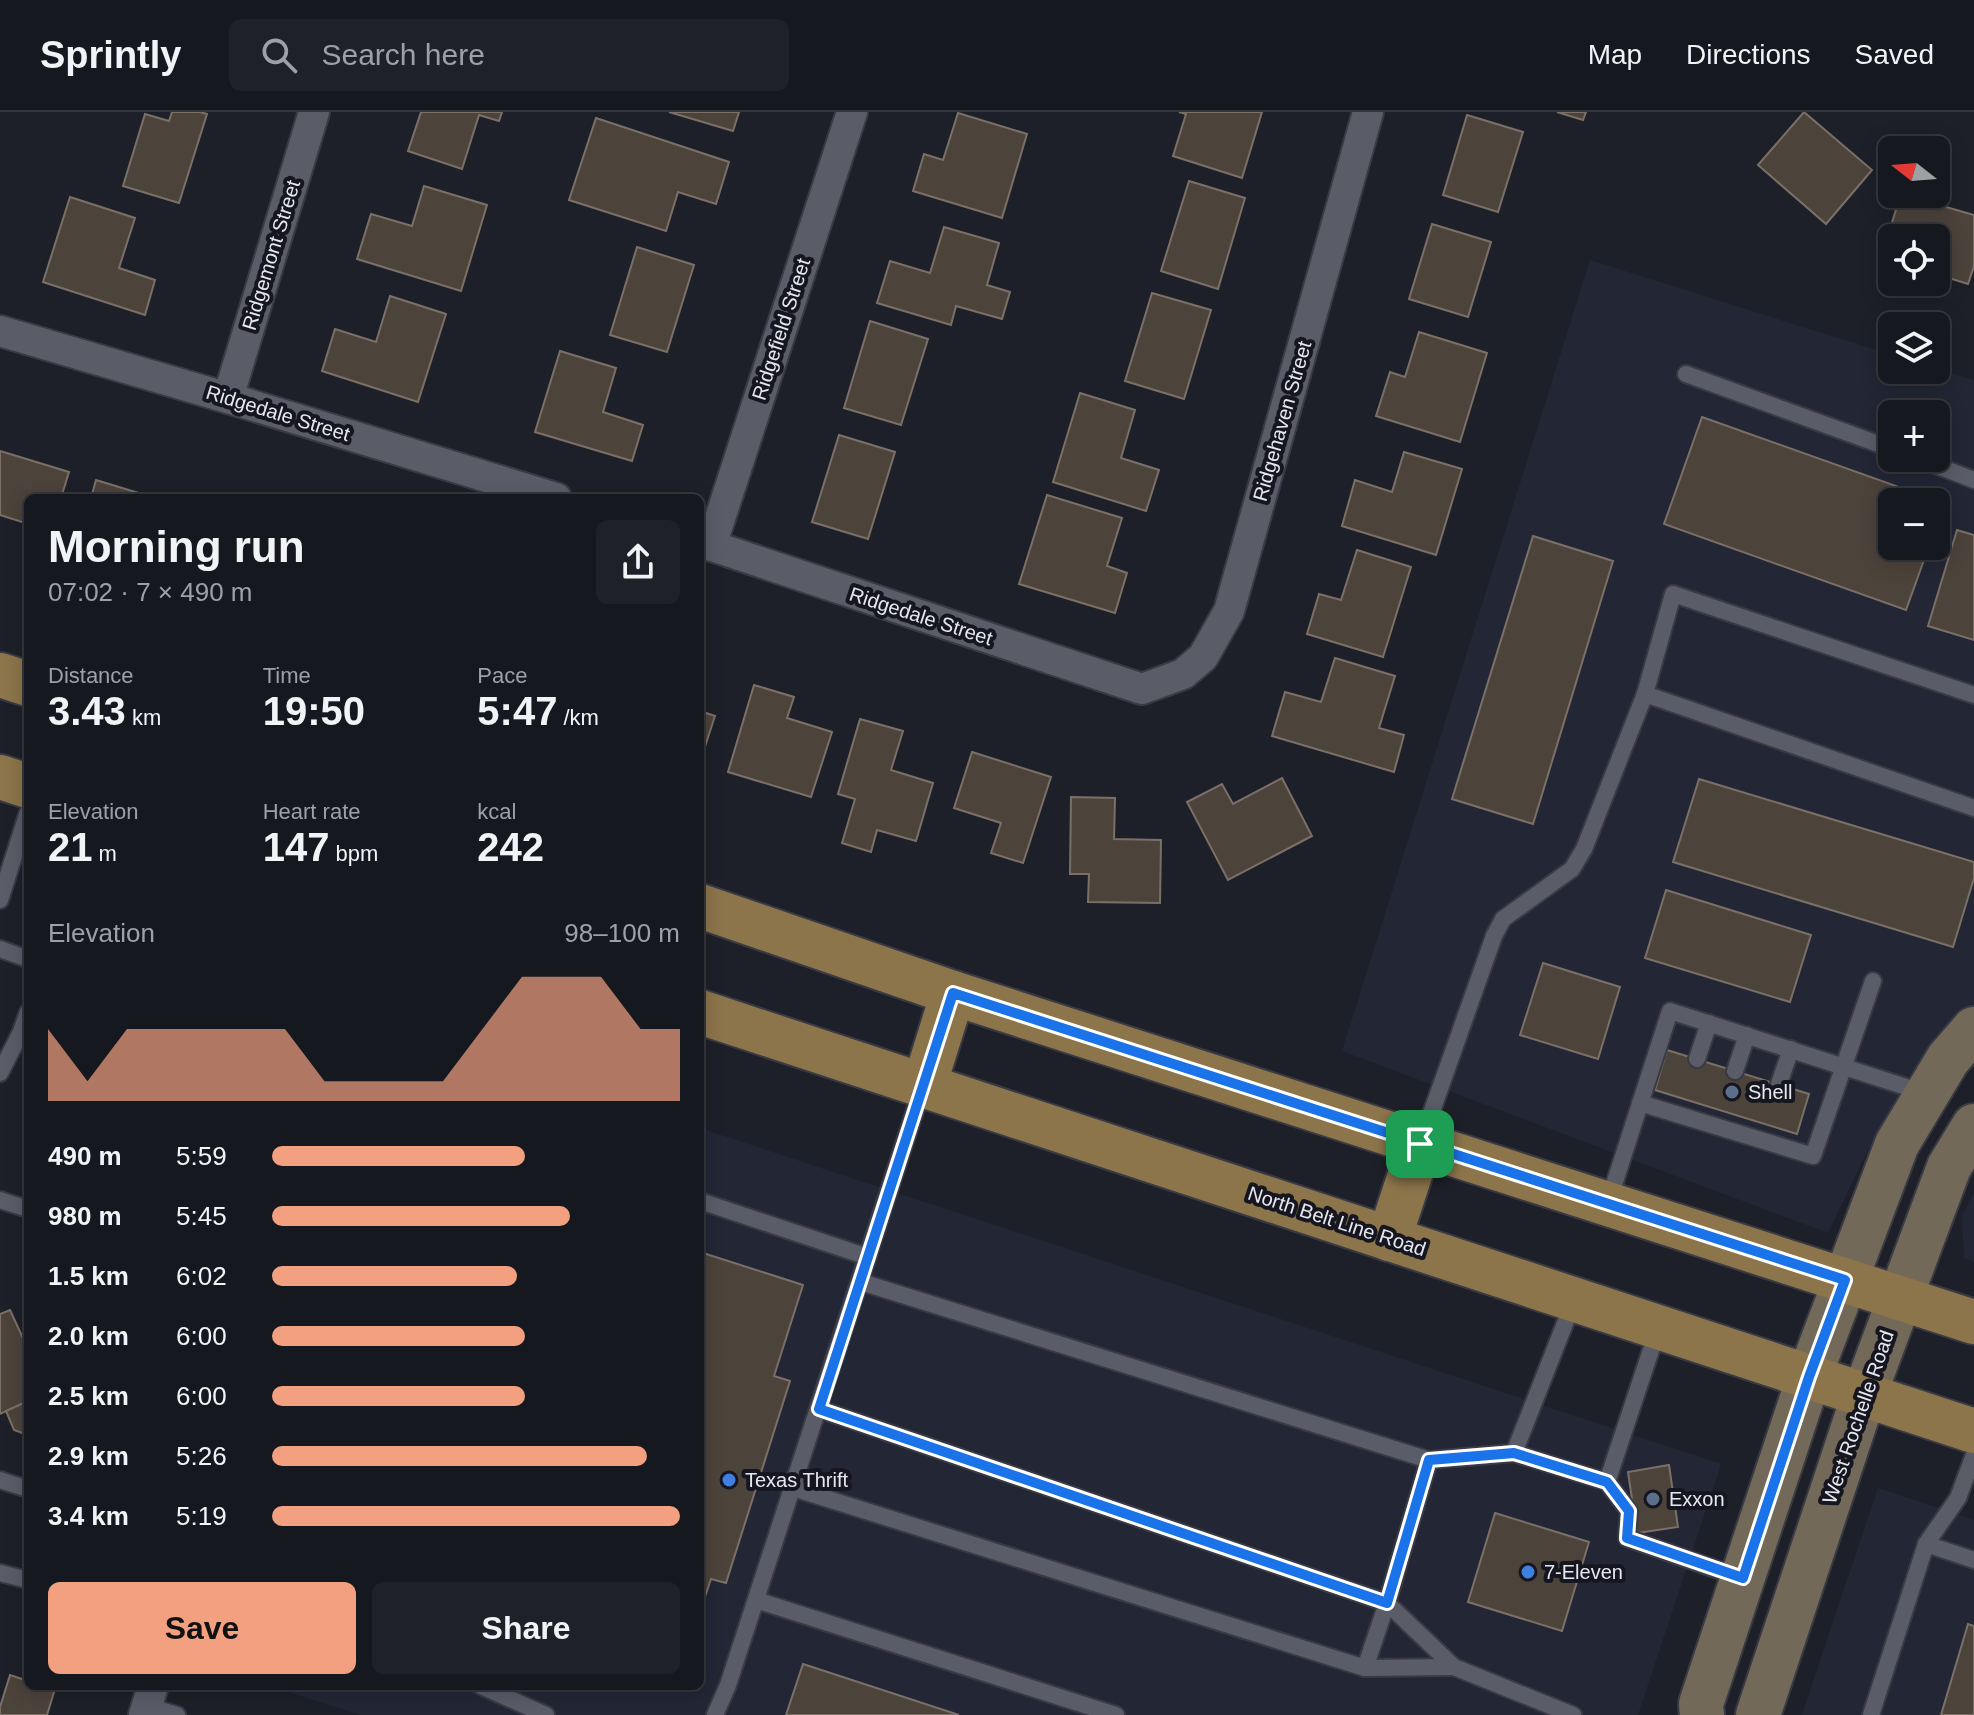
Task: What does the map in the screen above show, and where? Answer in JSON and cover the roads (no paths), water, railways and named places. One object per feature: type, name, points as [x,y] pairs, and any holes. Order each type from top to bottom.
[{"type":"main road","points":[[0,675],[24,683]]},
{"type":"main road","points":[[0,777],[24,785]]},
{"type":"main road","points":[[704,907],[953,993],[1974,1322]]},
{"type":"main road","points":[[924,1086],[953,993]]},
{"type":"main road","name":"North Belt Line Road","points":[[704,1013],[1974,1431]]},
{"type":"main road","points":[[1389,1239],[1420,1144]]},
{"type":"street","name":"Ridgemont Street","points":[[228,398],[314,112]]},
{"type":"street","name":"Ridgefield Street","points":[[706,544],[852,112]]},
{"type":"street","name":"Ridgehaven Street","points":[[1142,689],[1183,674],[1203,657],[1229,611],[1368,112]]},
{"type":"street","name":"Ridgedale Street","points":[[0,331],[543,494]]},
{"type":"street","name":"Ridgedale Street","points":[[706,544],[1142,689]]},
{"type":"street","points":[[1702,1715],[1701,1704],[1809,1377],[1897,1144],[1948,1059],[1974,1029]]},
{"type":"street","name":"West Rochelle Road","points":[[1758,1715],[1864,1395],[1949,1167],[1974,1126]]},
{"type":"lane","points":[[1686,374],[1878,444]]},
{"type":"lane","points":[[1950,470],[1974,480]]},
{"type":"lane","points":[[1420,1144],[1494,936],[1503,919],[1572,869],[1584,849],[1645,694],[1673,594],[1974,695]]},
{"type":"lane","points":[[1645,694],[1974,808]]},
{"type":"lane","points":[[0,900],[24,825]]},
{"type":"lane","points":[[0,949],[24,958]]},
{"type":"lane","points":[[1640,1103],[1682,1107],[1720,1118],[1763,1132],[1813,1156],[1873,981]]},
{"type":"lane","points":[[1608,1204],[1670,1011],[1927,1094]]},
{"type":"lane","points":[[0,1073],[24,1023]]},
{"type":"lane","points":[[1697,1059],[1709,1023]]},
{"type":"lane","points":[[1735,1071],[1747,1035]]},
{"type":"lane","points":[[1779,1084],[1791,1049]]},
{"type":"lane","points":[[715,1715],[728,1685],[924,1086]]},
{"type":"lane","points":[[0,1200],[24,1208]]},
{"type":"lane","points":[[704,1202],[868,1257]]},
{"type":"lane","points":[[861,1282],[1429,1460],[1514,1453],[1607,1482],[1629,1511],[1627,1538],[1743,1578]]},
{"type":"lane","points":[[1514,1453],[1575,1299]]},
{"type":"lane","points":[[1607,1482],[1659,1327]]},
{"type":"lane","points":[[819,1409],[1387,1603],[1454,1667],[1573,1715]]},
{"type":"lane","points":[[1871,1715],[1926,1544],[1958,1498],[1974,1455]]},
{"type":"lane","points":[[1365,1668],[1429,1460]]},
{"type":"lane","points":[[0,1480],[24,1488]]},
{"type":"lane","points":[[793,1488],[1365,1668],[1454,1667]]},
{"type":"lane","points":[[1926,1544],[1974,1560]]},
{"type":"lane","points":[[0,1573],[24,1579]]},
{"type":"lane","points":[[756,1600],[1116,1715]]},
{"type":"lane","points":[[490,1690],[546,1715]]},
{"type":"lane","points":[[148,1702],[177,1715]]},
{"type":"place","name":"Shell","points":[[1732,1092]]},
{"type":"place","name":"Texas Thrift","points":[[729,1480]]},
{"type":"place","name":"Exxon","points":[[1653,1499]]},
{"type":"place","name":"7-Eleven","points":[[1528,1572]]}]
